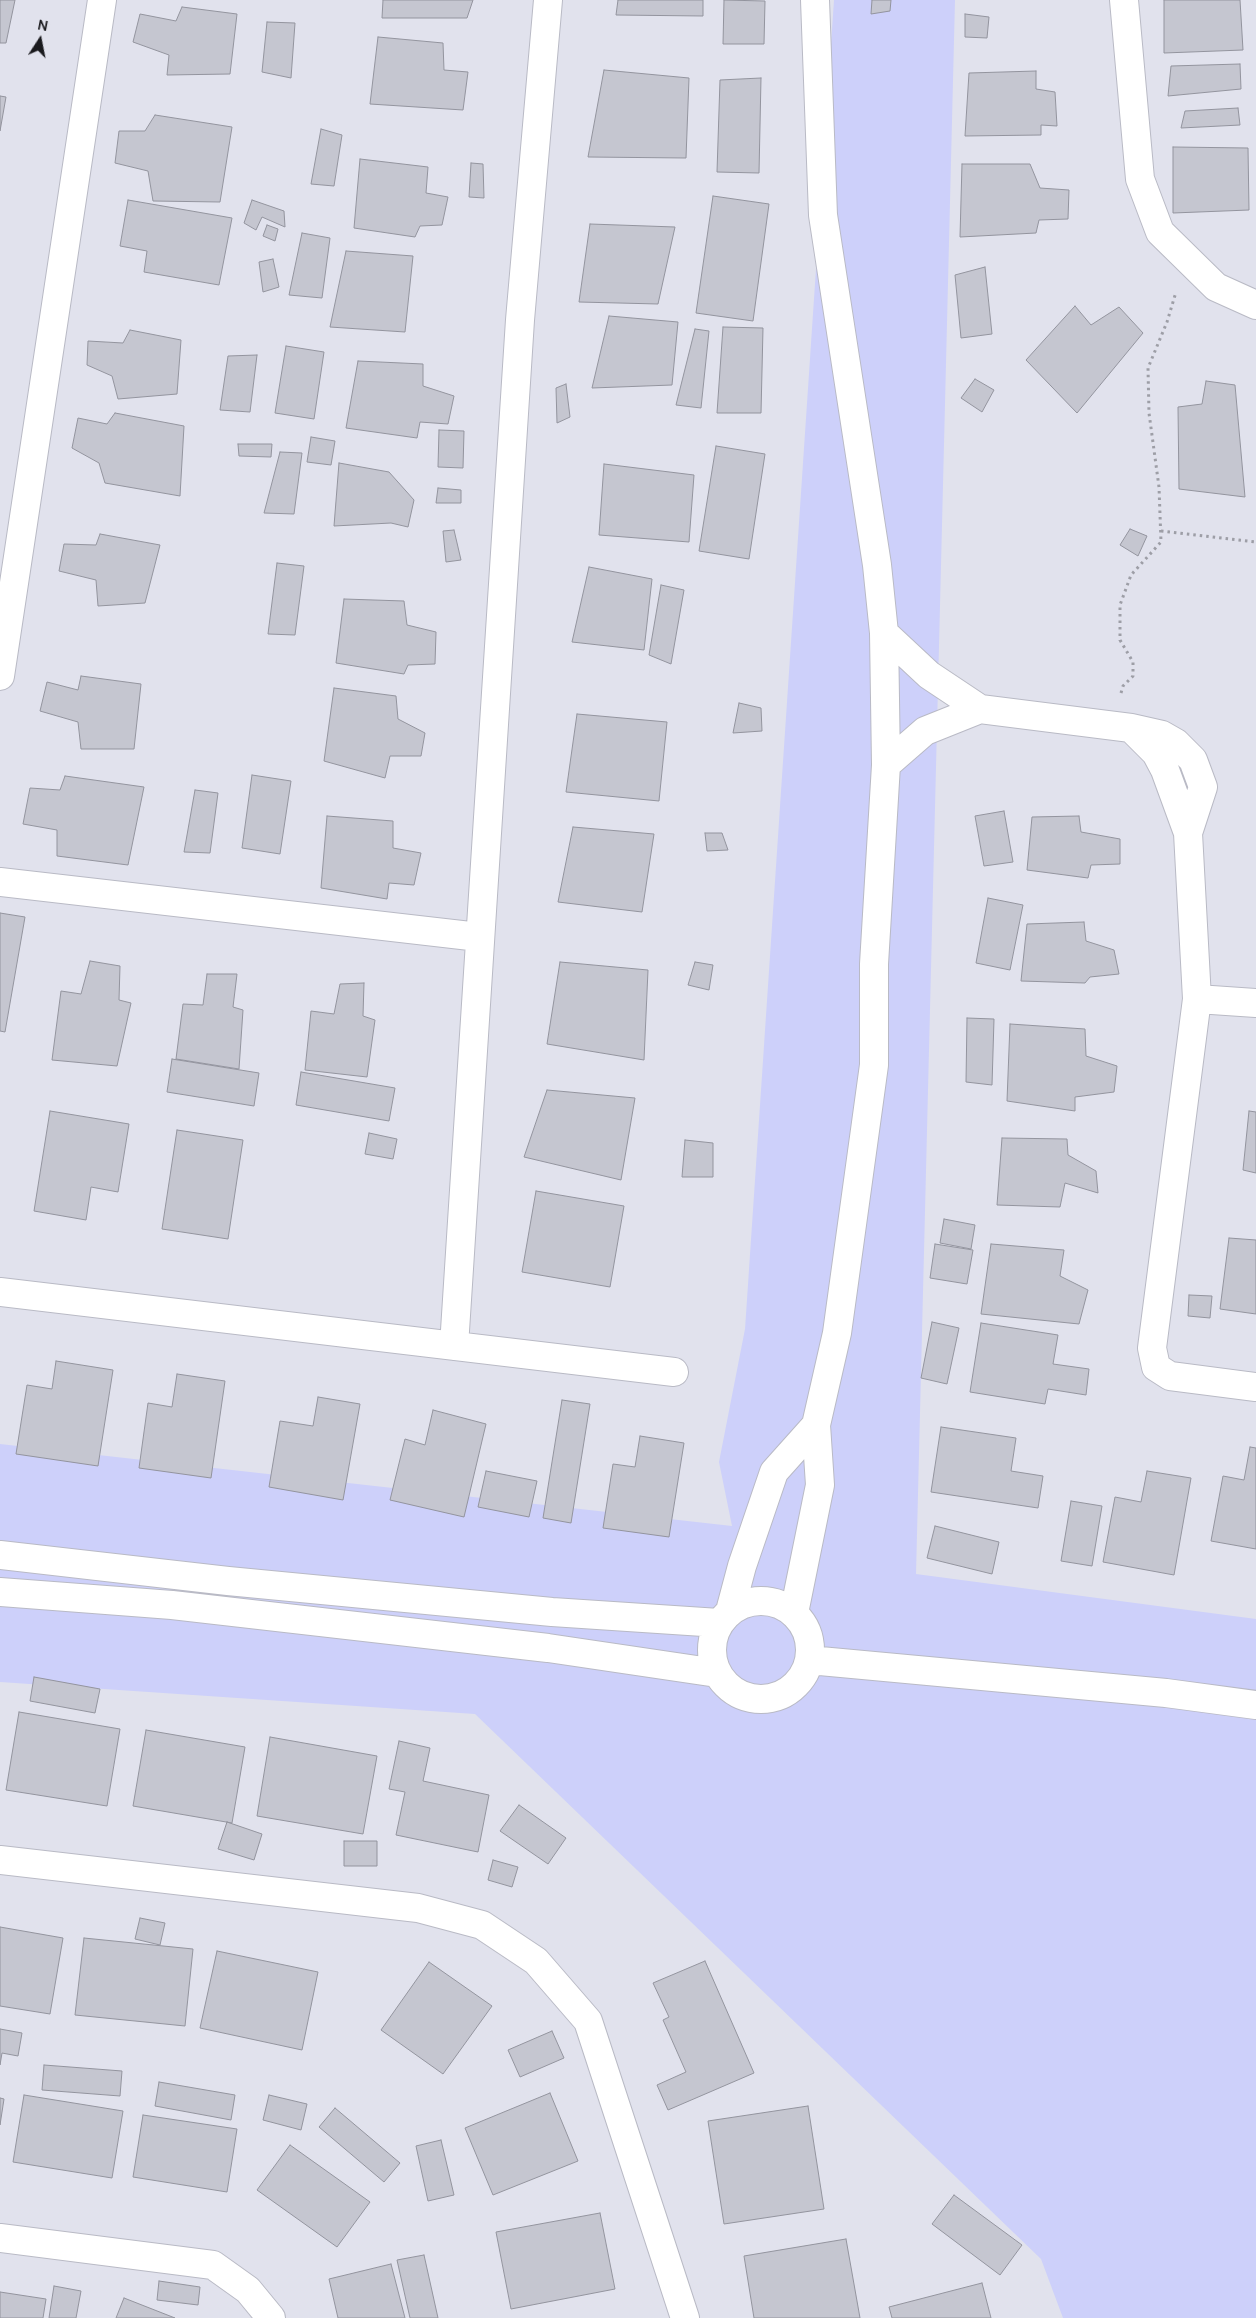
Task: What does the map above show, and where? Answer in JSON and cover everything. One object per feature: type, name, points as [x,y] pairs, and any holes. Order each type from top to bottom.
[{"type":"street","points":[[0,676],[102,0]]},
{"type":"street","points":[[454,1346],[520,320],[548,0]]},
{"type":"street","points":[[794,1613],[820,1486],[816,1425],[837,1333],[874,1065],[874,964],[886,766],[884,633],[876,565],[823,215],[815,0]]},
{"type":"street","points":[[1124,0],[1140,179],[1160,232],[1216,287],[1256,305]]},
{"type":"street","points":[[884,633],[929,675],[980,709],[1131,728],[1162,735],[1176,743],[1194,760],[1203,787],[1188,832],[1197,999],[1152,1348],[1156,1367],[1170,1376],[1256,1387]]},
{"type":"street","points":[[886,766],[925,730],[980,709]]},
{"type":"street","points":[[0,882],[479,937]]},
{"type":"street","points":[[1197,999],[1256,1003]]},
{"type":"street","points":[[0,1292],[674,1372]]},
{"type":"street","points":[[0,1554],[237,1582],[552,1612],[725,1617],[746,1603],[762,1600],[779,1604],[794,1613],[804,1627],[810,1643],[810,1660],[803,1676],[791,1688],[776,1696],[759,1698],[743,1695],[728,1686],[717,1673],[712,1657],[713,1640],[725,1617],[774,1472],[816,1425]]},
{"type":"street","points":[[0,1592],[172,1605],[548,1648],[717,1673]]},
{"type":"street","points":[[810,1660],[1166,1693],[1256,1705]]},
{"type":"street","points":[[0,1860],[418,1908],[482,1926],[536,1961],[588,2020],[685,2318]]},
{"type":"street","points":[[0,2238],[213,2265],[248,2290],[272,2318]]},
{"type":"path","points":[[1131,728],[1118,704],[1123,686],[1133,676],[1133,662],[1120,640],[1120,605],[1131,575],[1161,542],[1159,487],[1150,413],[1148,368],[1167,322],[1187,258]]},
{"type":"path","points":[[1161,531],[1256,542]]},
{"type":"shaded area","points":[[834,0],[955,0],[916,1574],[1256,1619],[1256,2318],[1063,2318],[1041,2259],[475,1714],[0,1682],[0,1444],[732,1526],[719,1462],[745,1329]]},
{"type":"building","points":[[0,0],[15,0],[6,43],[0,43]]},
{"type":"building","points":[[383,0],[473,0],[467,18],[382,18]]},
{"type":"building","points":[[618,0],[703,0],[703,16],[616,15]]},
{"type":"building","points":[[724,0],[765,1],[764,44],[723,44]]},
{"type":"building","points":[[872,0],[891,0],[890,11],[871,14]]},
{"type":"building","points":[[1164,0],[1240,0],[1243,50],[1164,53]]},
{"type":"building","points":[[182,7],[237,14],[230,74],[167,75],[169,55],[133,42],[140,14],[176,21]]},
{"type":"building","points":[[965,14],[989,17],[987,38],[965,37]]},
{"type":"building","points":[[267,22],[295,23],[291,78],[262,72]]},
{"type":"building","points":[[378,37],[443,43],[444,70],[468,72],[463,110],[370,104]]},
{"type":"building","points":[[1240,64],[1241,89],[1168,96],[1171,66]]},
{"type":"building","points":[[604,70],[689,78],[686,158],[588,157]]},
{"type":"building","points":[[1036,71],[1036,89],[1055,92],[1057,126],[1041,125],[1041,135],[965,136],[969,73]]},
{"type":"building","points":[[761,78],[759,173],[717,172],[720,80]]},
{"type":"building","points":[[0,96],[6,97],[0,131]]},
{"type":"building","points":[[1238,108],[1240,125],[1181,128],[1185,111]]},
{"type":"building","points":[[155,115],[232,127],[220,202],[153,201],[148,171],[115,163],[119,131],[145,131]]},
{"type":"building","points":[[321,129],[342,135],[334,186],[311,184]]},
{"type":"building","points":[[1173,147],[1248,148],[1249,210],[1173,213]]},
{"type":"building","points":[[360,159],[428,167],[426,193],[448,197],[442,225],[420,226],[415,237],[354,228]]},
{"type":"building","points":[[471,163],[483,164],[484,198],[469,197]]},
{"type":"building","points":[[962,164],[1030,164],[1040,188],[1069,190],[1068,219],[1039,220],[1036,233],[960,237]]},
{"type":"building","points":[[713,196],[769,204],[753,321],[696,313]]},
{"type":"building","points":[[128,200],[232,218],[219,285],[144,272],[147,251],[120,246]]},
{"type":"building","points":[[252,200],[284,211],[285,227],[262,217],[256,230],[244,223]]},
{"type":"building","points":[[590,224],[675,227],[658,304],[579,302]]},
{"type":"building","points":[[267,225],[278,229],[275,241],[263,236]]},
{"type":"building","points":[[302,233],[330,238],[322,298],[289,295]]},
{"type":"building","points":[[346,251],[413,256],[405,332],[330,327]]},
{"type":"building","points":[[273,259],[279,287],[263,292],[259,262]]},
{"type":"building","points":[[985,267],[992,334],[961,338],[955,275]]},
{"type":"building","points":[[1075,306],[1091,325],[1119,307],[1143,333],[1077,413],[1026,360]]},
{"type":"building","points":[[609,316],[678,322],[672,385],[592,388]]},
{"type":"building","points":[[723,327],[763,328],[761,413],[717,413]]},
{"type":"building","points":[[695,329],[709,331],[701,408],[676,405]]},
{"type":"building","points":[[130,330],[181,340],[177,394],[118,399],[112,376],[87,365],[88,341],[123,343]]},
{"type":"building","points":[[286,346],[324,352],[314,419],[275,413]]},
{"type":"building","points":[[257,355],[250,412],[220,410],[228,356]]},
{"type":"building","points":[[358,361],[423,364],[423,386],[454,396],[448,424],[420,422],[417,438],[346,428]]},
{"type":"building","points":[[975,379],[994,390],[982,412],[961,398]]},
{"type":"building","points":[[1206,381],[1235,385],[1245,497],[1179,489],[1178,407],[1202,404]]},
{"type":"building","points":[[566,384],[570,417],[557,423],[556,388]]},
{"type":"building","points":[[115,413],[184,426],[180,496],[105,483],[99,463],[72,448],[78,418],[107,424]]},
{"type":"building","points":[[439,430],[464,431],[463,468],[438,467]]},
{"type":"building","points":[[311,437],[335,441],[331,465],[307,462]]},
{"type":"building","points":[[238,444],[272,444],[271,457],[239,456]]},
{"type":"building","points":[[716,446],[765,454],[749,559],[699,551]]},
{"type":"building","points":[[280,452],[302,453],[294,514],[264,513]]},
{"type":"building","points":[[339,463],[389,472],[414,500],[408,527],[391,523],[334,526]]},
{"type":"building","points":[[604,464],[694,475],[689,542],[599,535]]},
{"type":"building","points":[[438,488],[461,490],[461,503],[436,503]]},
{"type":"building","points":[[1130,529],[1147,536],[1138,556],[1120,545]]},
{"type":"building","points":[[454,530],[461,560],[446,562],[443,531]]},
{"type":"building","points":[[100,534],[160,545],[145,603],[98,606],[96,580],[59,571],[64,544],[96,545]]},
{"type":"building","points":[[277,563],[304,566],[295,635],[268,634]]},
{"type":"building","points":[[589,567],[652,579],[644,650],[572,642]]},
{"type":"building","points":[[661,585],[684,590],[671,664],[649,655]]},
{"type":"building","points":[[344,599],[404,601],[407,625],[436,632],[435,664],[408,665],[404,674],[336,663]]},
{"type":"building","points":[[81,676],[141,684],[134,749],[81,749],[78,722],[40,711],[47,682],[78,690]]},
{"type":"building","points":[[334,688],[396,696],[398,719],[425,733],[421,756],[390,756],[385,778],[324,761]]},
{"type":"building","points":[[739,703],[761,708],[762,731],[733,733]]},
{"type":"building","points":[[577,714],[667,722],[659,801],[566,792]]},
{"type":"building","points":[[252,775],[291,781],[280,854],[242,848]]},
{"type":"building","points":[[65,776],[144,787],[128,865],[57,856],[57,830],[23,824],[30,788],[60,790]]},
{"type":"building","points":[[195,790],[218,793],[210,853],[184,852]]},
{"type":"building","points":[[1004,811],[1013,862],[984,866],[975,816]]},
{"type":"building","points":[[327,816],[393,821],[393,848],[421,853],[414,885],[389,883],[387,899],[321,888]]},
{"type":"building","points":[[1079,816],[1081,832],[1120,839],[1120,864],[1091,865],[1088,878],[1027,870],[1032,817]]},
{"type":"building","points":[[573,827],[654,834],[642,912],[558,902]]},
{"type":"building","points":[[705,833],[722,833],[728,850],[707,851]]},
{"type":"building","points":[[988,898],[1023,905],[1010,970],[976,963]]},
{"type":"building","points":[[0,913],[25,917],[5,1032],[0,1031]]},
{"type":"building","points":[[1084,922],[1086,941],[1114,950],[1119,974],[1090,977],[1085,983],[1021,981],[1027,924]]},
{"type":"building","points":[[90,961],[120,966],[119,1000],[131,1003],[117,1066],[52,1060],[61,991],[81,994]]},
{"type":"building","points":[[560,962],[648,970],[644,1060],[547,1044]]},
{"type":"building","points":[[695,962],[713,965],[709,990],[688,985]]},
{"type":"building","points":[[207,974],[237,974],[233,1007],[243,1010],[239,1069],[176,1059],[183,1004],[203,1005]]},
{"type":"building","points":[[364,983],[363,1016],[375,1020],[367,1077],[305,1070],[311,1011],[334,1014],[340,984]]},
{"type":"building","points":[[967,1018],[994,1019],[992,1085],[966,1082]]},
{"type":"building","points":[[1010,1024],[1085,1029],[1086,1056],[1117,1066],[1114,1092],[1075,1097],[1075,1111],[1007,1101]]},
{"type":"building","points":[[172,1059],[259,1073],[254,1106],[167,1092]]},
{"type":"building","points":[[301,1072],[395,1088],[389,1121],[296,1105]]},
{"type":"building","points":[[547,1090],[635,1098],[621,1180],[524,1157]]},
{"type":"building","points":[[50,1111],[129,1124],[118,1192],[91,1187],[86,1220],[34,1211]]},
{"type":"building","points":[[1249,1111],[1256,1112],[1256,1173],[1243,1170]]},
{"type":"building","points":[[177,1130],[243,1140],[228,1239],[162,1229]]},
{"type":"building","points":[[369,1133],[397,1139],[393,1159],[365,1154]]},
{"type":"building","points":[[1002,1138],[1067,1139],[1068,1155],[1096,1171],[1098,1193],[1065,1183],[1060,1207],[997,1205]]},
{"type":"building","points":[[685,1140],[713,1143],[713,1177],[682,1177]]},
{"type":"building","points":[[536,1191],[624,1206],[610,1287],[522,1272]]},
{"type":"building","points":[[944,1219],[975,1225],[971,1249],[940,1243]]},
{"type":"building","points":[[1229,1238],[1256,1240],[1256,1314],[1220,1309]]},
{"type":"building","points":[[935,1244],[973,1250],[967,1284],[930,1278]]},
{"type":"building","points":[[991,1244],[1064,1250],[1060,1276],[1088,1290],[1079,1324],[981,1314]]},
{"type":"building","points":[[1189,1295],[1212,1296],[1210,1318],[1188,1316]]},
{"type":"building","points":[[932,1322],[959,1328],[947,1384],[921,1378]]},
{"type":"building","points":[[981,1323],[1058,1335],[1053,1364],[1089,1369],[1086,1395],[1048,1389],[1045,1404],[970,1392]]},
{"type":"building","points":[[56,1361],[113,1370],[98,1466],[16,1454],[27,1385],[52,1389]]},
{"type":"building","points":[[177,1374],[225,1381],[211,1478],[139,1468],[148,1403],[172,1407]]},
{"type":"building","points":[[318,1397],[360,1404],[343,1500],[269,1487],[280,1421],[313,1426]]},
{"type":"building","points":[[562,1400],[590,1404],[571,1523],[543,1518]]},
{"type":"building","points":[[433,1410],[486,1424],[464,1517],[390,1500],[405,1439],[425,1445]]},
{"type":"building","points":[[941,1427],[1016,1438],[1011,1471],[1043,1476],[1038,1508],[931,1492]]},
{"type":"building","points":[[640,1436],[684,1443],[669,1537],[603,1528],[613,1464],[635,1467]]},
{"type":"building","points":[[1250,1447],[1256,1448],[1256,1549],[1211,1541],[1223,1476],[1244,1480]]},
{"type":"building","points":[[486,1471],[537,1481],[529,1517],[478,1507]]},
{"type":"building","points":[[1147,1471],[1191,1478],[1174,1575],[1103,1562],[1115,1497],[1141,1502]]},
{"type":"building","points":[[1071,1501],[1102,1506],[1092,1566],[1061,1561]]},
{"type":"building","points":[[935,1526],[999,1542],[992,1574],[927,1558]]},
{"type":"building","points":[[34,1677],[100,1689],[95,1713],[30,1701]]},
{"type":"building","points":[[19,1712],[120,1729],[107,1806],[6,1790]]},
{"type":"building","points":[[146,1730],[245,1747],[232,1823],[133,1806]]},
{"type":"building","points":[[270,1737],[377,1756],[363,1834],[257,1816]]},
{"type":"building","points":[[399,1741],[430,1748],[423,1781],[489,1795],[478,1852],[396,1835],[405,1792],[389,1789]]},
{"type":"building","points":[[519,1805],[566,1838],[548,1864],[500,1831]]},
{"type":"building","points":[[227,1822],[262,1834],[254,1860],[218,1849]]},
{"type":"building","points":[[344,1841],[377,1841],[377,1866],[344,1866]]},
{"type":"building","points":[[493,1860],[518,1867],[512,1887],[488,1880]]},
{"type":"building","points":[[140,1918],[165,1923],[160,1945],[135,1939]]},
{"type":"building","points":[[0,1927],[63,1938],[50,2014],[0,2006]]},
{"type":"building","points":[[84,1938],[193,1949],[185,2026],[75,2015]]},
{"type":"building","points":[[217,1951],[318,1972],[302,2050],[200,2028]]},
{"type":"building","points":[[705,1961],[754,2073],[668,2110],[657,2085],[686,2072],[663,2020],[669,2017],[653,1983]]},
{"type":"building","points":[[429,1962],[492,2006],[443,2074],[381,2030]]},
{"type":"building","points":[[0,2029],[22,2033],[18,2056],[2,2053],[0,2065]]},
{"type":"building","points":[[552,2031],[564,2058],[520,2077],[508,2050]]},
{"type":"building","points":[[44,2065],[122,2071],[120,2096],[42,2090]]},
{"type":"building","points":[[159,2082],[235,2095],[231,2120],[155,2106]]},
{"type":"building","points":[[550,2093],[578,2161],[493,2195],[465,2128]]},
{"type":"building","points":[[24,2095],[123,2111],[112,2178],[13,2162]]},
{"type":"building","points":[[269,2095],[307,2104],[301,2130],[263,2120]]},
{"type":"building","points":[[0,2098],[4,2099],[0,2125]]},
{"type":"building","points":[[808,2106],[824,2209],[724,2224],[708,2121]]},
{"type":"building","points":[[335,2108],[400,2163],[384,2182],[319,2127]]},
{"type":"building","points":[[143,2115],[237,2129],[227,2192],[133,2177]]},
{"type":"building","points":[[441,2140],[454,2195],[428,2201],[416,2146]]},
{"type":"building","points":[[290,2145],[370,2202],[337,2247],[257,2190]]},
{"type":"building","points":[[954,2195],[1022,2245],[1000,2275],[932,2224]]},
{"type":"building","points":[[600,2213],[615,2289],[511,2309],[496,2232]]},
{"type":"building","points":[[846,2239],[860,2318],[754,2318],[744,2256]]},
{"type":"building","points":[[424,2255],[438,2318],[410,2318],[397,2260]]},
{"type":"building","points":[[391,2264],[405,2318],[338,2318],[329,2279]]},
{"type":"building","points":[[159,2281],[200,2287],[198,2305],[157,2300]]},
{"type":"building","points":[[982,2283],[991,2318],[892,2318],[889,2307]]},
{"type":"building","points":[[54,2286],[81,2291],[76,2318],[49,2318]]},
{"type":"building","points":[[0,2292],[46,2299],[43,2318],[0,2318]]},
{"type":"building","points":[[124,2298],[175,2318],[116,2318]]}]
